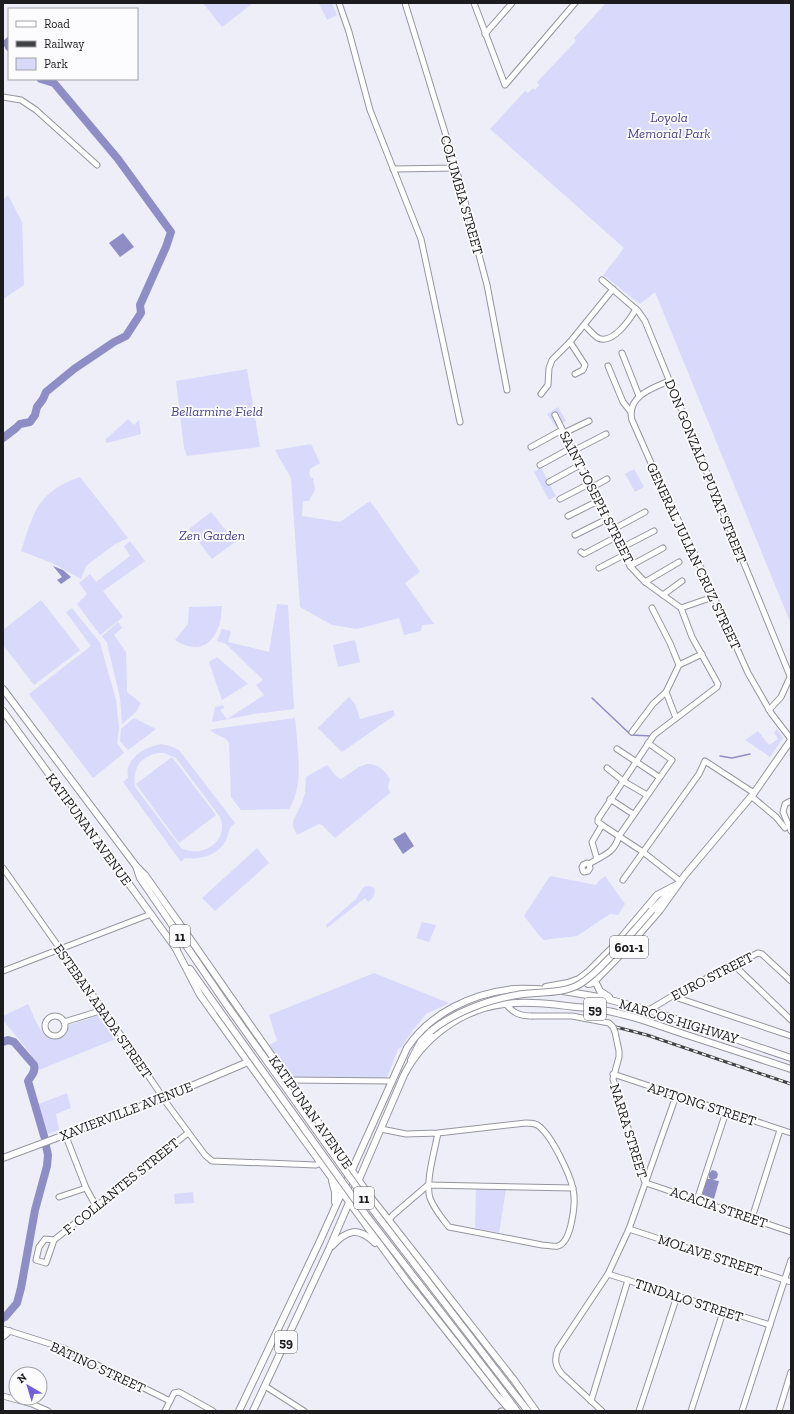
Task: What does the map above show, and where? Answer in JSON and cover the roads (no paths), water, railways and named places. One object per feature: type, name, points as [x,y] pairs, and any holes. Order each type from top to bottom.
[{"type":"main road","name":"KATIPUNAN AVENUE","points":[[3,689],[136,866],[145,875],[358,1181],[514,1380],[536,1411]]},
{"type":"main road","name":"KATIPUNAN AVENUE","points":[[3,711],[175,947],[366,1215],[517,1411]]},
{"type":"main road","name":"601-1","points":[[595,981],[634,941],[660,910],[699,858],[752,795],[791,740]]},
{"type":"main road","name":"KATIPUNAN AVENUE","points":[[136,866],[140,878],[226,1004],[373,1210],[528,1411]]},
{"type":"main road","name":"601-1","points":[[530,989],[568,983],[579,979],[607,953],[657,895],[680,882]]},
{"type":"main road","points":[[410,1063],[412,1056],[421,1040],[449,1018],[471,1008],[495,1000],[518,995],[549,993],[566,990],[580,984],[594,974],[652,910],[680,882]]},
{"type":"main road","name":"KATIPUNAN AVENUE","points":[[175,947],[200,995],[307,1145],[406,1280],[511,1411]]},
{"type":"main road","points":[[587,973],[585,980],[586,983],[590,984],[595,981],[600,991],[617,1002]]},
{"type":"main road","name":"MARCOS HIGHWAY","points":[[351,1170],[407,1048],[414,1038],[443,1013],[477,997],[499,991],[530,989],[572,992],[599,997],[649,1010],[791,1058]]},
{"type":"main road","name":"MARCOS HIGHWAY","points":[[358,1181],[410,1063],[436,1034],[452,1022],[492,1006],[506,1004],[549,1003],[622,1014],[791,1069]]},
{"type":"main road","name":"XAVIERVILLE AVENUE","points":[[3,1158],[163,1098],[248,1062]]},
{"type":"main road","points":[[292,1124],[297,1127],[307,1124],[310,1111]]},
{"type":"main road","points":[[307,1145],[324,1132]]},
{"type":"main road","points":[[364,1169],[364,1180],[369,1194]]},
{"type":"main road","name":"59","points":[[238,1411],[254,1380],[351,1170]]},
{"type":"main road","points":[[330,1175],[335,1192],[333,1211]]},
{"type":"main road","name":"59","points":[[253,1411],[329,1249],[358,1181]]},
{"type":"main road","points":[[372,1233],[389,1220]]},
{"type":"main road","points":[[329,1249],[344,1234],[352,1231],[369,1236],[385,1252]]},
{"type":"main road","points":[[397,1268],[406,1266],[413,1261],[413,1251]]},
{"type":"main road","points":[[406,1280],[409,1270],[415,1265],[421,1263]]},
{"type":"main road","points":[[254,1380],[265,1386]]},
{"type":"street","points":[[339,3],[349,32],[370,110],[421,239],[460,422]]},
{"type":"street","name":"COLUMBIA STREET","points":[[405,3],[456,168],[487,285],[507,390]]},
{"type":"street","points":[[474,3],[505,85],[575,3]]},
{"type":"street","points":[[485,34],[512,3]]},
{"type":"street","points":[[3,97],[16,98],[27,103],[45,117],[97,165]]},
{"type":"street","points":[[393,169],[456,168]]},
{"type":"street","name":"DON GONZALO PUYAT STREET","points":[[602,280],[640,313],[791,675]]},
{"type":"street","points":[[541,394],[548,385],[549,368],[552,360],[570,342],[613,289]]},
{"type":"street","points":[[584,325],[598,338],[605,338],[616,333],[625,326],[636,309]]},
{"type":"street","points":[[570,342],[585,365],[582,371],[575,374]]},
{"type":"street","points":[[622,353],[640,396]]},
{"type":"street","name":"GENERAL JULIAN CRUZ STREET","points":[[608,366],[623,402],[631,412],[636,431],[692,548],[748,673],[769,710],[791,740]]},
{"type":"street","points":[[631,412],[634,404],[647,390],[669,381]]},
{"type":"street","name":"SAINT JOSEPH STREET","points":[[555,415],[630,566],[645,582],[681,608]]},
{"type":"street","points":[[531,447],[563,431],[588,421]]},
{"type":"street","points":[[540,465],[606,434]]},
{"type":"street","points":[[549,482],[580,465]]},
{"type":"street","points":[[560,499],[607,480]]},
{"type":"street","points":[[568,516],[598,501]]},
{"type":"street","points":[[612,530],[645,512]]},
{"type":"street","points":[[575,535],[607,519]]},
{"type":"street","points":[[621,548],[654,531]]},
{"type":"street","points":[[581,552],[584,554],[616,537]]},
{"type":"street","points":[[630,566],[663,548]]},
{"type":"street","points":[[599,568],[624,555]]},
{"type":"street","points":[[645,582],[679,562]]},
{"type":"street","points":[[663,595],[682,581]]},
{"type":"street","points":[[680,882],[643,852],[598,822],[598,819],[655,734],[718,686],[718,683],[692,637],[681,608],[713,597]]},
{"type":"street","points":[[652,608],[679,665]]},
{"type":"street","points":[[632,732],[653,704],[666,692],[679,665],[702,654]]},
{"type":"street","points":[[769,710],[781,697],[791,675]]},
{"type":"street","points":[[666,692],[676,718]]},
{"type":"street","points":[[589,864],[613,850],[618,836],[672,760],[648,743]]},
{"type":"street","points":[[617,749],[659,777]]},
{"type":"street","points":[[623,880],[699,774],[705,761],[752,795],[776,817],[785,828]]},
{"type":"street","points":[[606,768],[623,781],[647,795]]},
{"type":"street","points":[[610,799],[633,814]]},
{"type":"street","points":[[791,801],[785,804],[783,812],[791,831]]},
{"type":"street","points":[[597,860],[592,842],[602,825]]},
{"type":"street","name":"ESTEBAN ABADA STREET","points":[[3,868],[204,1155],[212,1161],[316,1165],[321,1163]]},
{"type":"street","points":[[3,971],[151,914]]},
{"type":"street","name":"EURO STREET","points":[[649,1010],[672,996],[758,953],[760,953],[791,981]]},
{"type":"street","points":[[734,965],[791,1020]]},
{"type":"street","points":[[672,996],[791,1036]]},
{"type":"street","name":"NARRA STREET","points":[[506,1004],[511,1010],[524,1016],[572,1016],[609,1023],[615,1032],[619,1057],[612,1079],[646,1183],[629,1229],[608,1274],[558,1349],[555,1358],[557,1368],[562,1374],[591,1401]]},
{"type":"street","points":[[64,1022],[103,1010]]},
{"type":"street","name":"APITONG STREET","points":[[614,1072],[676,1096],[791,1133]]},
{"type":"street","points":[[288,1080],[392,1081]]},
{"type":"street","points":[[646,1183],[676,1096]]},
{"type":"street","points":[[697,1200],[726,1112]]},
{"type":"street","points":[[380,1129],[406,1134],[438,1133],[526,1123],[534,1124],[540,1127],[551,1140],[562,1161],[573,1188],[574,1205],[567,1238],[563,1243],[558,1246],[542,1245],[449,1227],[437,1212],[430,1198],[428,1185],[438,1133]]},
{"type":"street","points":[[752,1218],[780,1130]]},
{"type":"street","name":"F. COLLANTES STREET","points":[[54,1240],[46,1238],[40,1244],[35,1259],[37,1261],[46,1263],[54,1240],[188,1133]]},
{"type":"street","points":[[65,1134],[86,1188],[96,1206]]},
{"type":"street","name":"ACACIA STREET","points":[[646,1183],[791,1232]]},
{"type":"street","points":[[389,1220],[393,1214],[428,1185],[573,1188]]},
{"type":"street","points":[[59,1197],[86,1188]]},
{"type":"street","name":"MOLAVE STREET","points":[[629,1229],[791,1282]]},
{"type":"street","points":[[742,1411],[791,1260]]},
{"type":"street","name":"TINDALO STREET","points":[[608,1274],[723,1312],[770,1325]]},
{"type":"street","points":[[602,1411],[591,1401],[628,1280]]},
{"type":"street","points":[[639,1411],[677,1296]]},
{"type":"street","points":[[691,1411],[723,1312]]},
{"type":"street","name":"BATINO STREET","points":[[3,1329],[64,1348],[170,1401]]},
{"type":"street","points":[[3,1337],[10,1331]]},
{"type":"street","points":[[779,1411],[791,1372]]},
{"type":"street","points":[[265,1386],[304,1411]]},
{"type":"street","points":[[165,1411],[174,1393],[179,1392],[213,1411]]},
{"type":"street","points":[[3,1396],[32,1404],[48,1411]]},
{"type":"water","points":[[123,233],[134,247],[120,257],[109,243]]},
{"type":"water","points":[[53,566],[63,570],[71,577],[61,584],[57,580],[62,577]]},
{"type":"water","points":[[405,832],[414,846],[403,854],[393,839]]},
{"type":"water","points":[[712,1170],[716,1171],[718,1174],[717,1178],[713,1180],[719,1181],[714,1199],[701,1194],[707,1179],[711,1179],[709,1178],[709,1174]]},
{"type":"waterway","points":[[3,438],[20,424],[30,422],[46,392],[74,369],[114,342],[126,336],[141,313],[140,305],[166,247],[171,232],[118,159],[54,83],[44,80]]},
{"type":"waterway","points":[[592,698],[631,735],[652,736]]},
{"type":"waterway","points":[[720,756],[732,758],[750,754]]},
{"type":"waterway","points":[[3,1042],[8,1040],[14,1042],[34,1065],[34,1072],[28,1081],[44,1136]]},
{"type":"waterway","points":[[3,1318],[17,1303],[21,1288],[35,1210],[47,1166],[48,1155],[46,1146]]},
{"type":"railway","points":[[616,1027],[647,1035],[791,1084]]},
{"type":"park label","name":"Loyola Memorial Park","points":[[669,126]]},
{"type":"park label","name":"Bellarmine Field","points":[[217,411]]},
{"type":"park label","name":"Zen Garden","points":[[212,535]]}]
